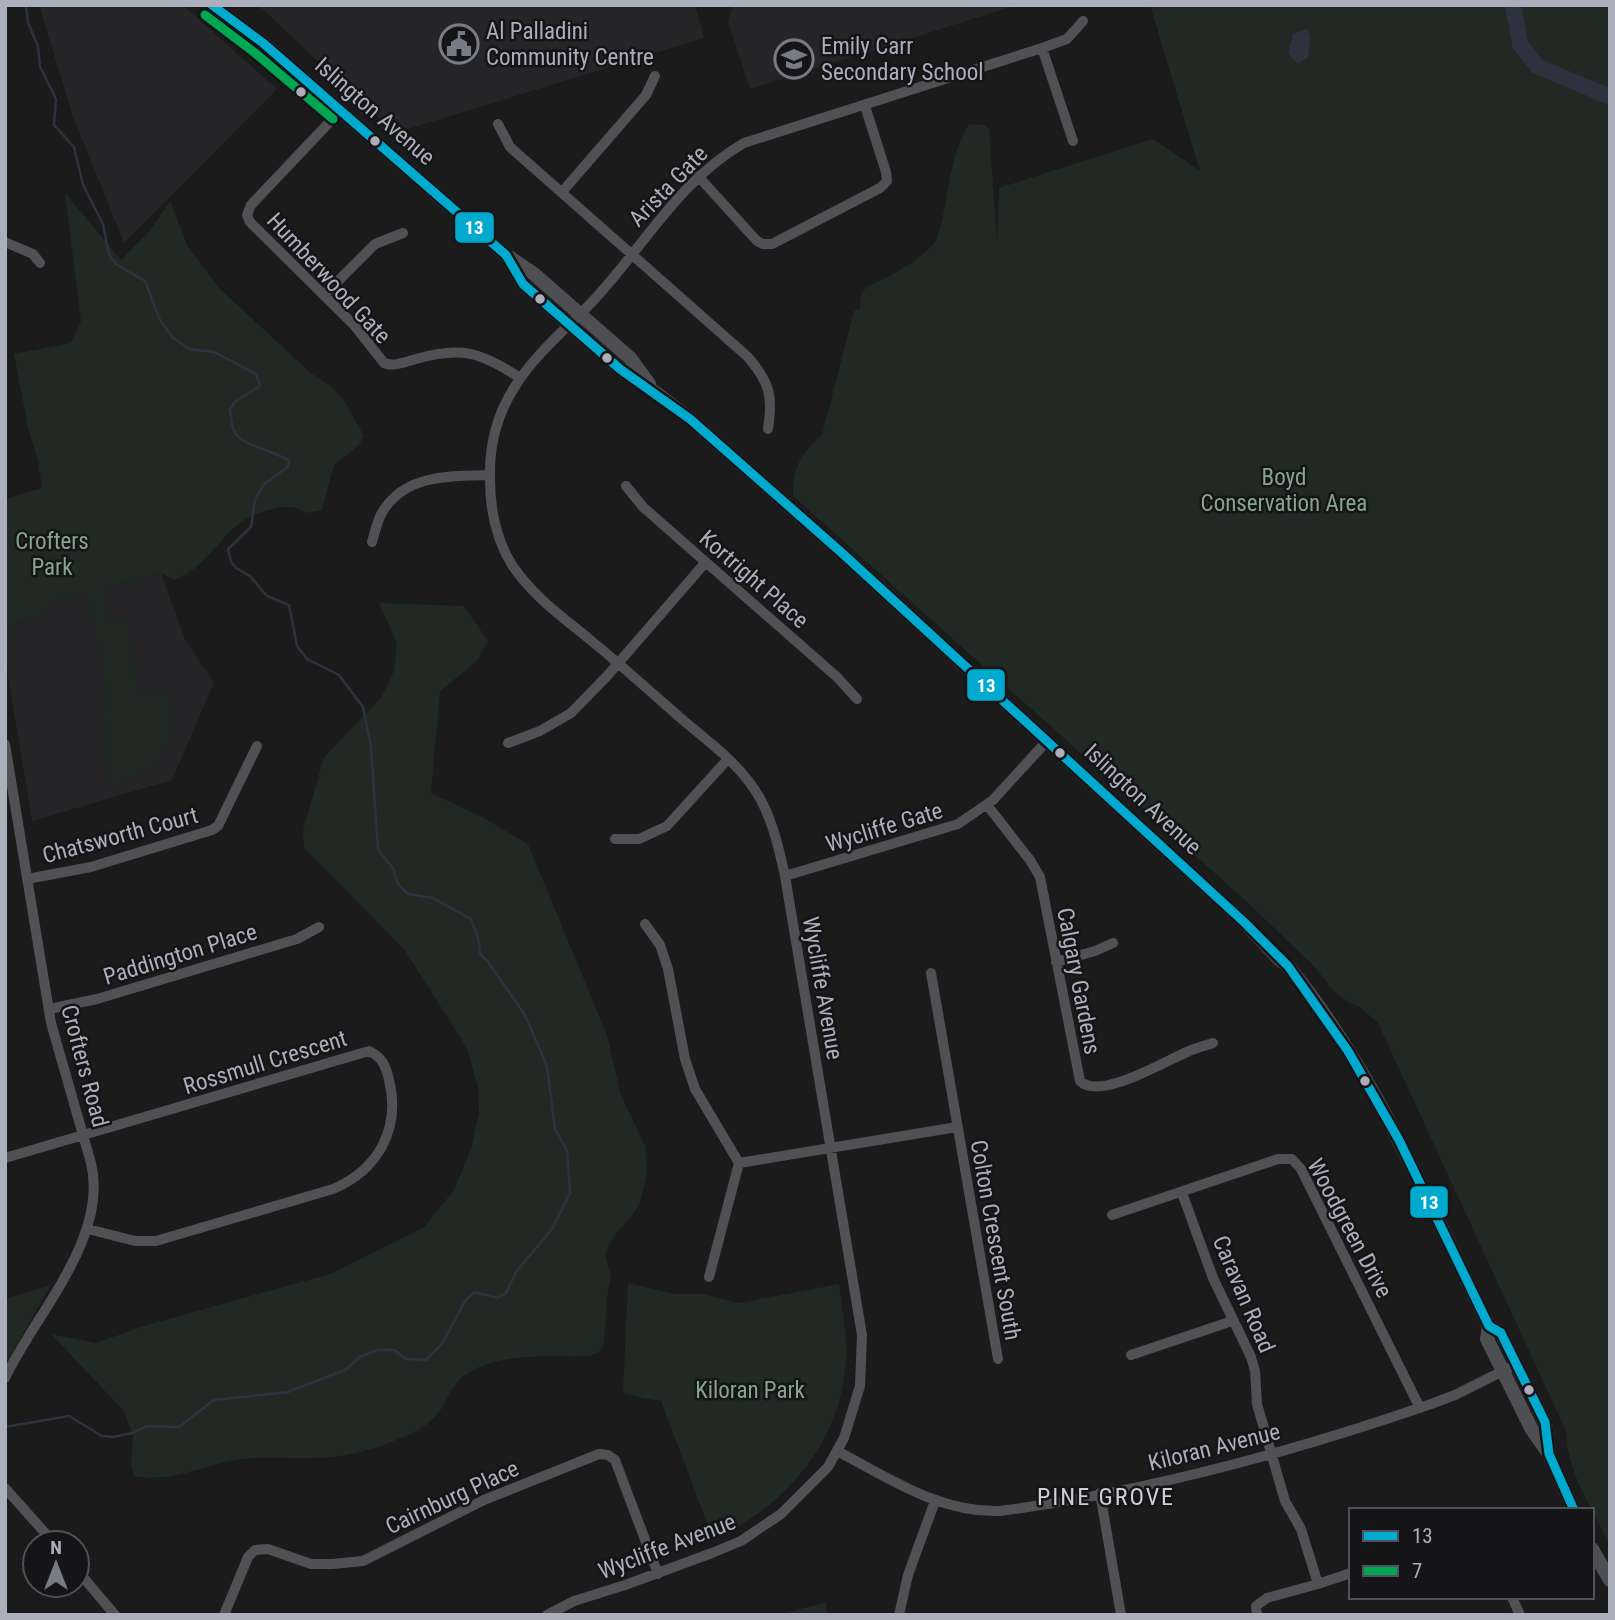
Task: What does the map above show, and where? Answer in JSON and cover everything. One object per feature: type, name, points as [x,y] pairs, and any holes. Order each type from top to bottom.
[{"type":"main road","name":"Islington Avenue","points":[[212,5],[263,43],[506,255],[534,274],[580,314],[630,358],[656,393]]},
{"type":"main road","name":"Islington Avenue","points":[[506,255],[523,284],[620,369],[690,419],[842,553],[995,691],[1288,966],[1348,1048],[1382,1107],[1489,1326],[1501,1333],[1545,1422],[1549,1454]]},
{"type":"main road","name":"Islington Avenue","points":[[1489,1326],[1486,1339],[1531,1429],[1549,1454],[1573,1508]]},
{"type":"main road","points":[[1594,1552],[1610,1580]]},
{"type":"street","name":"Arista Gate","points":[[568,324],[593,301],[698,176],[726,153],[744,143],[1067,39],[1083,21]]},
{"type":"street","points":[[1042,48],[1073,141]]},
{"type":"street","points":[[562,192],[646,95],[655,76]]},
{"type":"street","points":[[698,176],[757,241],[772,244],[880,188],[887,181],[865,106]]},
{"type":"street","name":"Humberwood Gate","points":[[341,110],[251,205],[247,215],[250,222],[354,325],[384,363],[395,365],[436,353],[460,351],[485,357],[520,378]]},
{"type":"street","points":[[498,124],[510,147],[632,253],[756,367],[770,389],[772,407],[768,429]]},
{"type":"street","points":[[324,295],[374,244],[403,233]]},
{"type":"street","points":[[5,242],[33,254],[40,263]]},
{"type":"street","name":"Wycliffe Avenue","points":[[547,1615],[574,1601],[741,1541],[781,1514],[828,1467],[837,1451],[856,1405],[863,1351],[859,1309],[785,876],[776,839],[762,802],[751,783],[728,759],[533,591],[512,565],[498,538],[489,475],[493,439],[499,419],[520,378],[568,324]]},
{"type":"street","points":[[372,542],[382,512],[397,493],[425,480],[489,475]]},
{"type":"street","name":"Kortright Place","points":[[626,486],[643,507],[837,677],[857,699]]},
{"type":"street","points":[[508,743],[540,731],[571,713],[705,562]]},
{"type":"street","name":"Wycliffe Gate","points":[[785,876],[953,827],[987,805],[1046,741]]},
{"type":"street","name":"Crofters Road","points":[[5,744],[8,780],[49,1009],[94,1176],[95,1198],[88,1229],[5,1378]]},
{"type":"street","name":"Chatsworth Court","points":[[27,879],[91,867],[212,830],[218,826],[257,747]]},
{"type":"street","points":[[615,839],[639,839],[667,826],[728,759]]},
{"type":"street","name":"Calgary Gardens","points":[[987,805],[1030,859],[1040,877],[1080,1081],[1085,1086],[1093,1087],[1138,1076],[1188,1051],[1213,1044]]},
{"type":"street","points":[[645,924],[660,945],[668,969],[685,1059],[695,1089],[739,1163],[709,1276]]},
{"type":"street","name":"Paddington Place","points":[[49,1009],[97,999],[297,940],[319,927]]},
{"type":"street","points":[[1056,962],[1113,943]]},
{"type":"street","name":"Colton Crescent South","points":[[931,973],[998,1359]]},
{"type":"street","name":"Rossmull Crescent","points":[[5,1158],[369,1051],[379,1055],[390,1084],[393,1109],[388,1135],[373,1162],[349,1182],[156,1241],[135,1241],[88,1229]]},
{"type":"street","points":[[739,1163],[957,1127]]},
{"type":"street","name":"Woodgreen Drive","points":[[1112,1215],[1278,1159],[1292,1159],[1301,1169],[1420,1408]]},
{"type":"street","name":"Caravan Road","points":[[1182,1193],[1213,1278],[1255,1371],[1257,1404],[1285,1501],[1301,1529],[1318,1584]]},
{"type":"street","points":[[1131,1355],[1233,1321]]},
{"type":"street","name":"Kiloran Avenue","points":[[837,1451],[935,1501],[967,1510],[1000,1511],[1203,1472],[1273,1453],[1420,1408],[1455,1395],[1517,1364]]},
{"type":"street","name":"Cairnburg Place","points":[[224,1615],[247,1558],[255,1550],[268,1549],[311,1564],[363,1561],[484,1500],[599,1454],[608,1455],[615,1460],[657,1573]]},
{"type":"street","points":[[5,1488],[42,1529]]},
{"type":"street","points":[[1100,1493],[1121,1615]]},
{"type":"street","points":[[899,1615],[905,1582],[935,1501]]},
{"type":"street","points":[[1256,1615],[1256,1606],[1267,1598],[1349,1574]]},
{"type":"street","points":[[91,1587],[113,1614]]},
{"type":"street","points":[[1513,1599],[1520,1615]]},
{"type":"shaded area","points":[[39,5],[183,5],[277,89],[124,243],[72,114]]},
{"type":"shaded area","points":[[258,5],[695,5],[704,38],[395,133]]},
{"type":"shaded area","name":"Emily Carr Secondary School","points":[[733,5],[1017,5],[750,89],[728,22]]},
{"type":"shaded area","points":[[1307,29],[1310,36],[1308,57],[1298,64],[1288,54],[1293,34]]},
{"type":"shaded area","points":[[161,573],[185,639],[214,683],[172,780],[32,821],[5,658],[5,628],[47,612],[51,602]]},
{"type":"green space","name":"Boyd Conservation Area","points":[[1150,5],[1610,5],[1610,1545],[1576,1476],[1567,1446],[1566,1431],[1378,1023],[1359,1006],[1335,993],[1315,967],[1246,901],[793,496],[794,478],[799,462],[808,448],[822,435],[854,311],[860,309],[861,295],[867,286],[906,266],[926,251],[937,238],[953,165],[969,124],[985,125],[989,129],[997,242],[999,188],[1153,139],[1200,171]]},
{"type":"green space","name":"Crofters Park","points":[[65,193],[121,260],[150,230],[170,201],[188,247],[220,289],[312,374],[332,387],[344,400],[364,436],[359,445],[334,465],[322,510],[306,513],[291,507],[282,507],[264,511],[240,523],[200,564],[175,580],[161,573],[104,588],[110,623],[127,619],[137,692],[167,688],[174,729],[155,767],[111,788],[105,748],[109,744],[103,711],[111,713],[88,593],[51,602],[47,612],[5,628],[5,499],[42,488],[14,354],[71,343],[81,321]]},
{"type":"green space","points":[[379,603],[464,606],[488,641],[476,662],[440,691],[431,793],[482,817],[528,844],[607,1035],[621,1095],[645,1146],[647,1171],[641,1201],[632,1216],[616,1233],[605,1253],[611,1278],[604,1344],[598,1353],[589,1356],[522,1357],[488,1363],[457,1382],[440,1411],[426,1425],[402,1438],[366,1451],[323,1458],[243,1459],[177,1475],[134,1476],[131,1465],[133,1436],[124,1411],[51,1334],[96,1343],[147,1325],[330,1274],[423,1228],[454,1190],[472,1146],[479,1112],[478,1088],[467,1048],[404,949],[304,848],[303,831],[324,757],[381,698],[394,671],[397,643]]},
{"type":"green space","name":"Kiloran Park","points":[[628,1283],[674,1294],[703,1294],[739,1303],[839,1284],[846,1359],[842,1389],[834,1417],[822,1443],[787,1489],[764,1509],[713,1539],[661,1401],[623,1394]]},
{"type":"green space","points":[[51,1285],[5,1365],[5,1299]]},
{"type":"green space","points":[[826,1602],[827,1615],[780,1615]]},
{"type":"waterway","points":[[5,1427],[69,1416],[102,1436],[133,1433],[147,1426],[179,1427],[214,1400],[288,1392],[347,1369],[360,1357],[378,1350],[394,1350],[406,1359],[426,1360],[442,1344],[465,1301],[474,1292],[497,1298],[506,1293],[516,1272],[552,1229],[570,1193],[567,1151],[555,1129],[547,1066],[525,1015],[480,954],[471,919],[433,898],[408,894],[398,884],[393,868],[378,850],[371,746],[363,707],[339,675],[307,659],[297,646],[289,605],[267,596],[250,576],[231,562],[228,549],[251,527],[255,500],[264,484],[288,467],[289,461],[243,440],[233,429],[230,408],[260,386],[256,374],[214,352],[189,349],[173,338],[160,320],[145,281],[117,265],[109,255],[103,224],[83,185],[74,147],[54,125],[56,99],[40,67],[38,46],[28,23],[26,5]]},
{"type":"waterway","points":[[1513,5],[1520,44],[1537,66],[1610,97]]},
{"type":"transit line","name":"13","points":[[212,5],[263,43],[506,255],[523,284],[620,369],[690,419],[842,553],[1244,922],[1288,966],[1348,1051],[1399,1140],[1489,1326],[1501,1333],[1545,1422],[1549,1454],[1573,1508]]},
{"type":"transit line","name":"7","points":[[205,15],[333,119]]},
{"type":"place","name":"Al Palladini Community Centre","points":[[459,44]]},
{"type":"place","name":"Emily Carr Secondary School","points":[[794,59]]},
{"type":"district","name":"PINE GROVE","points":[[1106,1497]]}]
